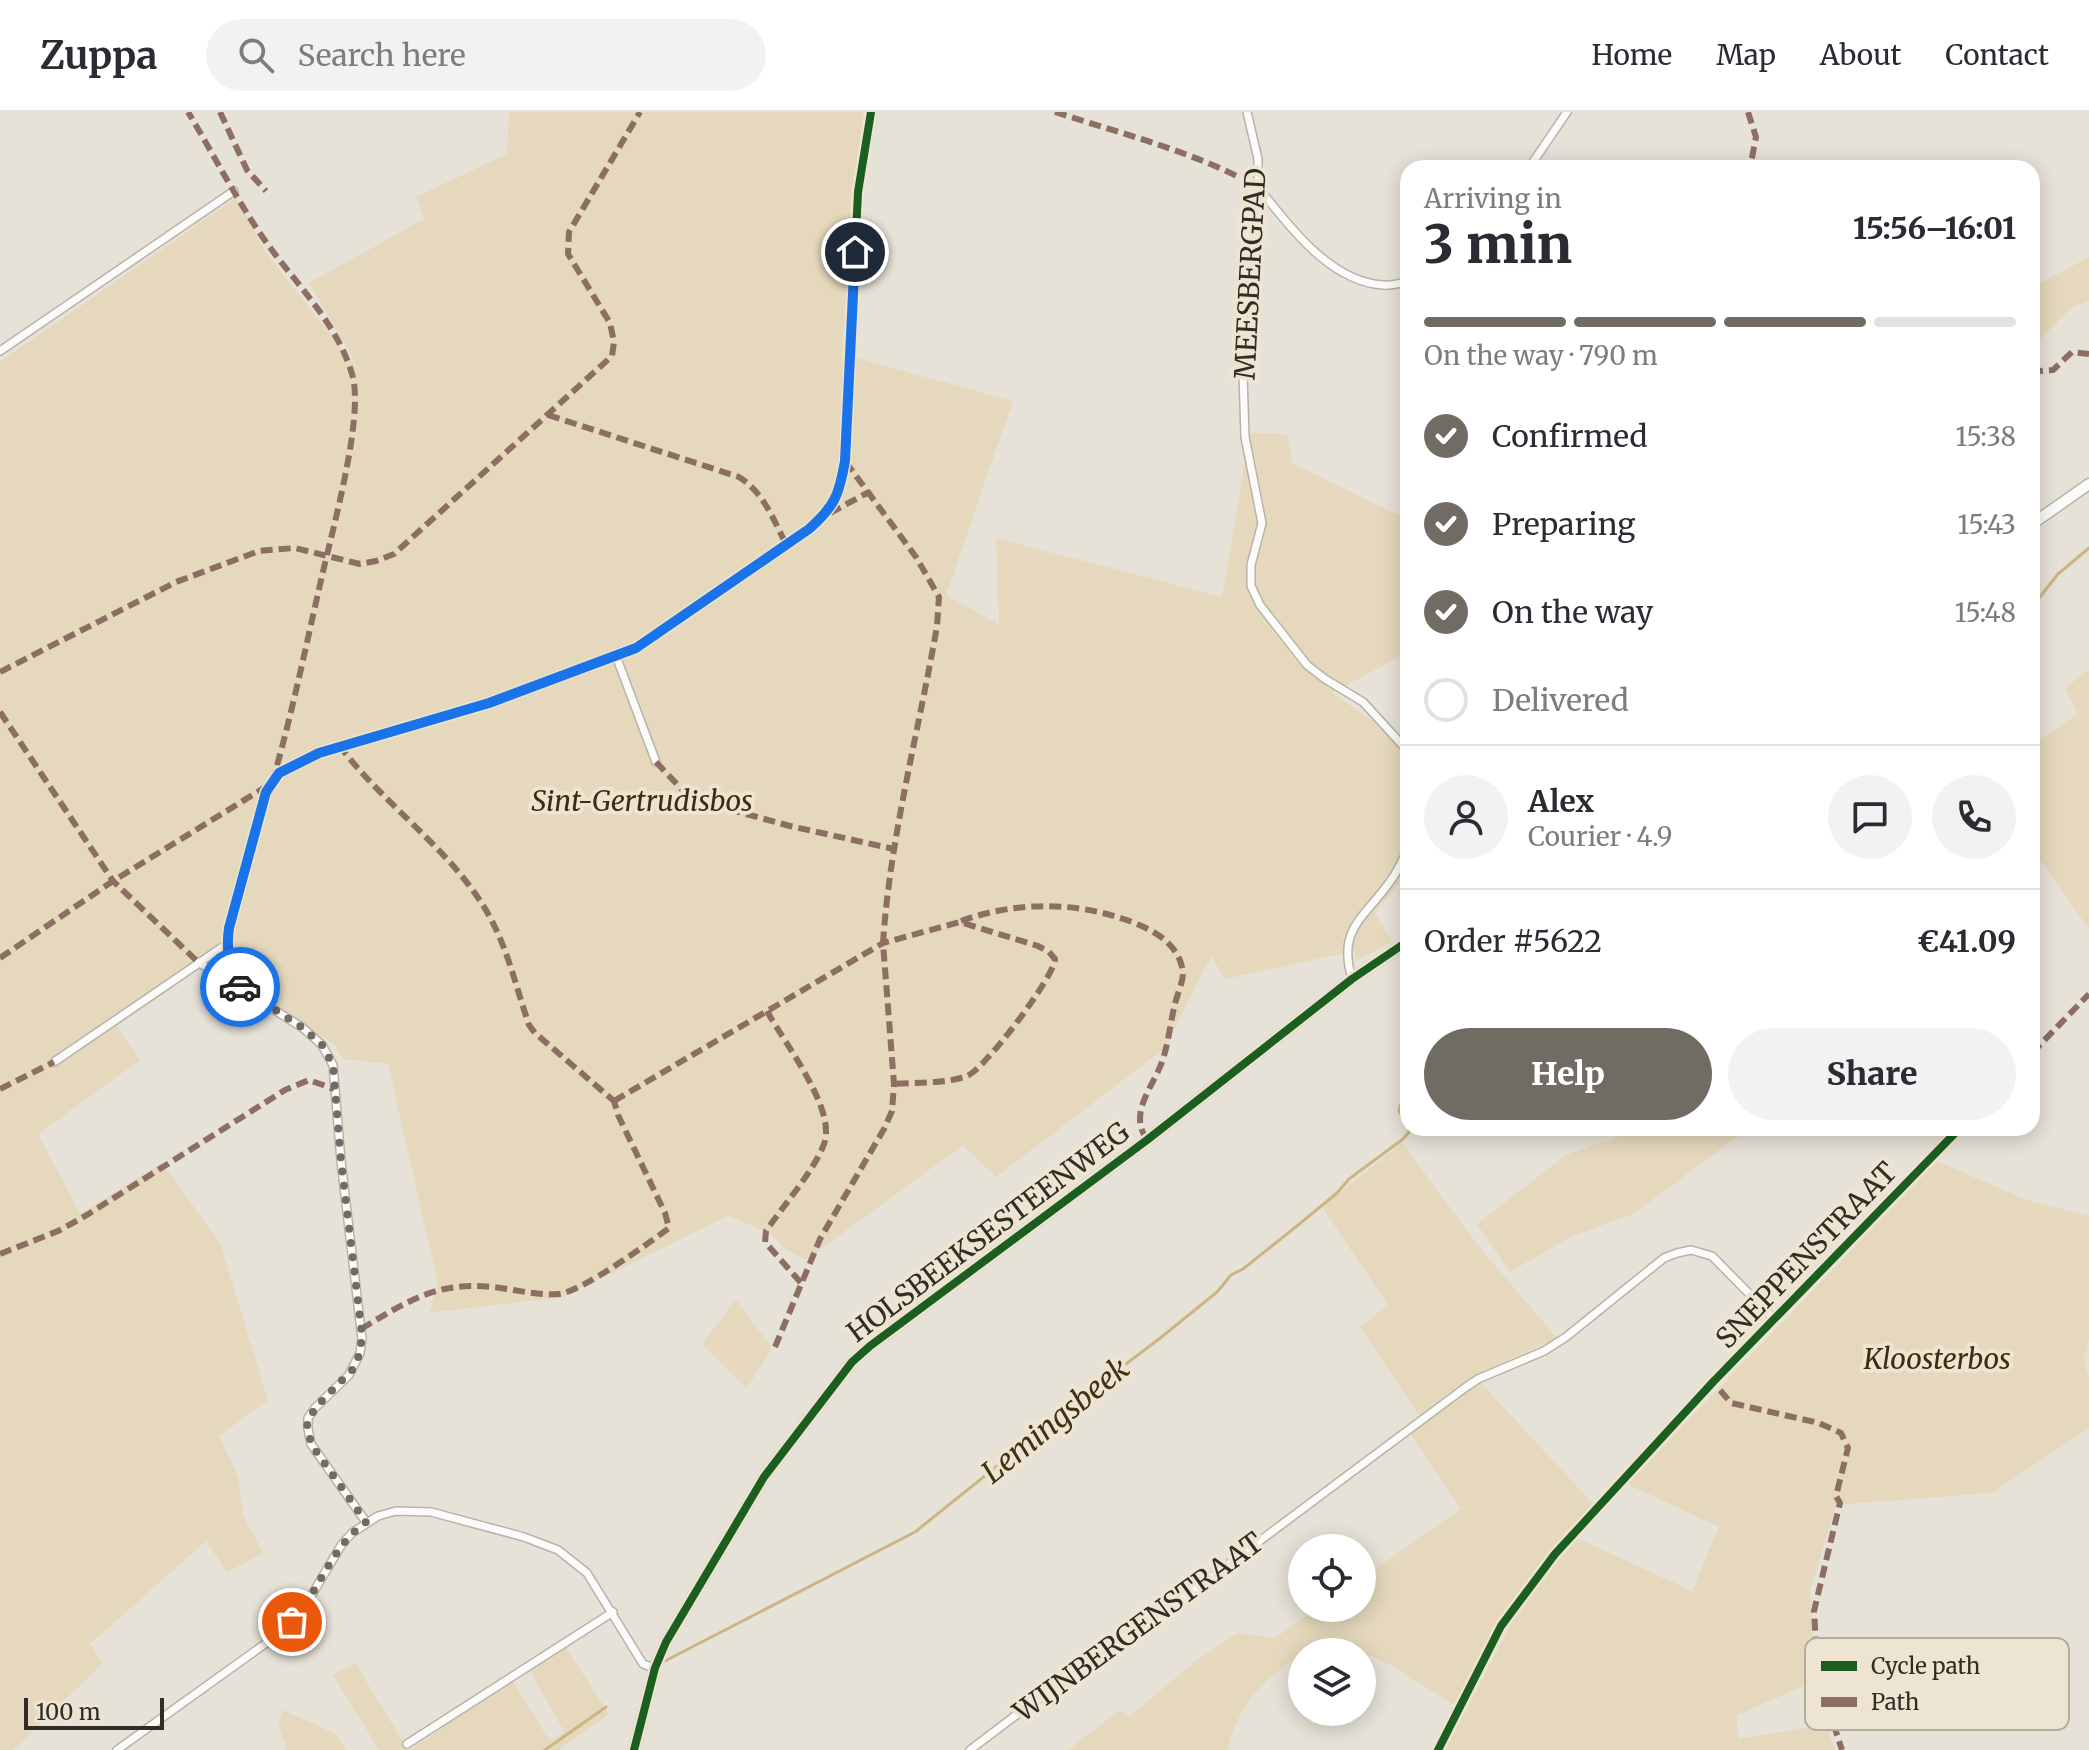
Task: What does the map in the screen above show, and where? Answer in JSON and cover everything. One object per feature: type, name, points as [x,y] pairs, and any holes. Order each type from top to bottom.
[{"type":"street","points":[[238,985],[227,944],[240,879],[266,792],[279,773],[294,763],[339,745],[489,703],[616,656],[653,638],[809,529],[833,505],[840,491],[845,461],[858,192],[871,112]]},
{"type":"street","name":"MEESBERGPAD","points":[[1247,112],[1258,159],[1258,187],[1247,247],[1242,342],[1247,455],[1262,523],[1249,577],[1260,605],[1307,665],[1363,702],[1400,742]]},
{"type":"street","points":[[1534,160],[1567,112]]},
{"type":"street","points":[[1258,187],[1327,261],[1353,277],[1384,285],[1400,283]]},
{"type":"street","points":[[0,351],[234,191]]},
{"type":"street","points":[[2040,518],[2089,484]]},
{"type":"street","points":[[616,656],[656,762]]},
{"type":"street","points":[[1352,979],[1348,964],[1353,928],[1361,914],[1387,886],[1400,863]]},
{"type":"street","points":[[54,1062],[227,944]]},
{"type":"street","name":"HOLSBEEKSESTEENWEG","points":[[634,1750],[655,1668],[666,1642],[764,1477],[852,1362],[1147,1140],[1352,979],[1400,946]]},
{"type":"street","points":[[198,962],[292,1020],[322,1045],[333,1065],[362,1339],[353,1369],[315,1408],[308,1418],[308,1429],[311,1444],[366,1522]]},
{"type":"street","name":"SNEPPENSTRAAT","points":[[1713,1382],[1931,1158]]},
{"type":"street","name":"WIJNBERGENSTRAAT","points":[[970,1750],[1032,1703],[1108,1654],[1466,1387],[1544,1351],[1566,1337],[1664,1258],[1691,1250],[1712,1256],[1775,1320]]},
{"type":"street","points":[[117,1750],[292,1622],[304,1608],[342,1544],[366,1522],[396,1511],[431,1512],[524,1537],[558,1550],[587,1573],[643,1664],[655,1668]]},
{"type":"street","points":[[407,1744],[613,1612]]},
{"type":"green space","name":"Sint-Gertrudisbos","points":[[509,112],[864,112],[851,201],[842,359],[853,357],[1013,401],[946,595],[999,625],[996,538],[1222,597],[1250,433],[1287,434],[1292,463],[1400,516],[1400,656],[1332,693],[1396,736],[1400,734],[1400,883],[1375,913],[1392,942],[1357,960],[1354,951],[1225,979],[1211,956],[1165,1048],[996,1177],[963,1145],[806,1260],[785,1249],[770,1233],[728,1216],[563,1297],[429,1313],[438,1284],[388,1064],[343,1059],[334,1044],[206,964],[117,1026],[140,1060],[38,1134],[80,1214],[162,1163],[220,1243],[268,1400],[219,1436],[238,1477],[243,1515],[263,1553],[227,1572],[206,1541],[90,1644],[103,1663],[13,1750],[0,1750],[0,362],[236,198],[267,254],[363,376],[309,283],[424,219],[416,197],[507,154]]},
{"type":"green space","points":[[2089,257],[2089,301],[2072,307],[2040,339],[2040,284]]},
{"type":"green space","points":[[2089,670],[2089,929],[2040,860],[2040,740],[2078,714],[2065,688]]},
{"type":"green space","points":[[1621,1136],[1738,1136],[1633,1214],[1572,1236],[1510,1272],[1477,1224],[1566,1155]]},
{"type":"green space","points":[[1402,1143],[1484,1253],[1557,1338],[1469,1378],[1419,1415],[1360,1327],[1388,1305],[1322,1207]]},
{"type":"green space","name":"Kloosterbos","points":[[1937,1161],[2024,1199],[2089,1216],[2089,1339],[2083,1359],[2089,1377],[2089,1428],[1992,1493],[1836,1505],[1810,1591],[1813,1638],[1805,1638],[1805,1685],[1737,1715],[1738,1739],[1805,1728],[1828,1730],[1835,1750],[1445,1750],[1513,1620],[1575,1537],[1692,1591],[1719,1527],[1627,1484]]},
{"type":"green space","points":[[736,1300],[772,1348],[747,1388],[702,1344]]},
{"type":"green space","points":[[1480,1382],[1594,1505],[1549,1552],[1495,1625],[1456,1706],[1376,1658],[1376,1638],[1288,1638],[1288,1664],[1265,1683],[1245,1707],[1228,1750],[1068,1750],[1120,1710],[1129,1717],[1193,1663],[1237,1633],[1275,1638],[1298,1622],[1376,1622],[1376,1568],[1461,1509],[1409,1432]]},
{"type":"green space","points":[[564,1645],[609,1714],[559,1750],[410,1750],[438,1731],[436,1728],[512,1680],[549,1740],[565,1733],[529,1669]]},
{"type":"green space","points":[[355,1663],[408,1750],[379,1750],[333,1675]]},
{"type":"green space","points":[[283,1710],[336,1734],[346,1750],[287,1750],[278,1725]]},
{"type":"waterway","name":"Lemingsbeek","points":[[2040,597],[2058,574],[2089,548]]},
{"type":"waterway","name":"Lemingsbeek","points":[[1400,1106],[1400,1113]]},
{"type":"waterway","name":"Lemingsbeek","points":[[665,1661],[915,1532],[1159,1339],[1217,1292],[1231,1275],[1243,1269],[1337,1193],[1349,1179],[1406,1136]]},
{"type":"waterway","name":"Lemingsbeek","points":[[545,1750],[606,1707]]},
{"type":"marked path","points":[[0,958],[113,881],[272,783],[339,503],[351,444],[355,393],[345,355],[315,305],[255,226],[188,112]]},
{"type":"marked path","points":[[220,112],[247,170],[266,191]]},
{"type":"marked path","points":[[0,672],[176,582],[259,551],[295,548],[360,564],[394,554],[612,356],[614,342],[610,323],[568,254],[569,232],[640,112]]},
{"type":"marked path","points":[[1055,112],[1184,154],[1258,187]]},
{"type":"marked path","points":[[1748,112],[1756,137],[1752,160]]},
{"type":"marked path","points":[[2040,371],[2053,370],[2072,352],[2089,354]]},
{"type":"marked path","points":[[548,415],[739,477],[761,499],[786,544]]},
{"type":"marked path","points":[[775,1347],[820,1239],[892,1111],[894,1084],[883,943],[898,824],[937,626],[939,597],[916,557],[845,461]]},
{"type":"marked path","points":[[830,513],[869,492]]},
{"type":"marked path","points":[[0,712],[113,881],[198,962]]},
{"type":"marked path","points":[[339,745],[377,789],[440,851],[477,896],[498,934],[529,1025],[535,1033],[614,1101]]},
{"type":"marked path","points":[[656,762],[691,799],[790,826],[894,849]]},
{"type":"marked path","points":[[961,921],[1019,908],[1078,908],[1138,924],[1159,936],[1175,951],[1183,977],[1164,1055],[1141,1110],[1140,1120],[1147,1140]]},
{"type":"marked path","points":[[614,1101],[883,943],[960,922],[1038,946],[1055,959],[1032,1002],[976,1070],[950,1080],[894,1084]]},
{"type":"marked path","points":[[2040,1045],[2089,994]]},
{"type":"marked path","points":[[767,1011],[807,1076],[823,1113],[826,1130],[824,1144],[813,1165],[766,1231],[765,1242],[802,1284]]},
{"type":"marked path","points":[[0,1089],[54,1062]]},
{"type":"marked path","points":[[0,1254],[82,1218],[285,1090],[309,1080],[334,1089]]},
{"type":"marked path","points":[[361,1329],[408,1302],[455,1287],[492,1287],[551,1294],[569,1291],[615,1266],[669,1228],[614,1101]]},
{"type":"marked path","points":[[1708,1387],[1713,1382],[1731,1403],[1819,1423],[1841,1433],[1848,1448],[1836,1496],[1840,1503],[1814,1611],[1816,1638]]},
{"type":"marked path","points":[[1835,1730],[1842,1750]]},
{"type":"cycle path","points":[[238,985],[227,944],[229,928],[266,792],[279,773],[319,753],[489,703],[636,648],[809,529],[825,513],[838,491],[845,461],[858,192],[871,112]]},
{"type":"cycle path","points":[[634,1750],[655,1668],[666,1642],[764,1477],[852,1362],[1147,1140],[1352,979],[1400,946]]},
{"type":"cycle path","points":[[1438,1750],[1501,1626],[1555,1554],[1713,1382],[1952,1136]]},
{"type":"way so far","points":[[240,987],[303,1028],[322,1045],[333,1065],[362,1335],[360,1353],[353,1369],[315,1408],[307,1424],[311,1444],[366,1522],[342,1544],[304,1608],[292,1622]]},
{"type":"route","points":[[240,987],[230,962],[227,944],[229,928],[266,792],[279,773],[294,763],[339,745],[489,703],[636,648],[824,516],[840,491],[845,461],[855,252]]}]
